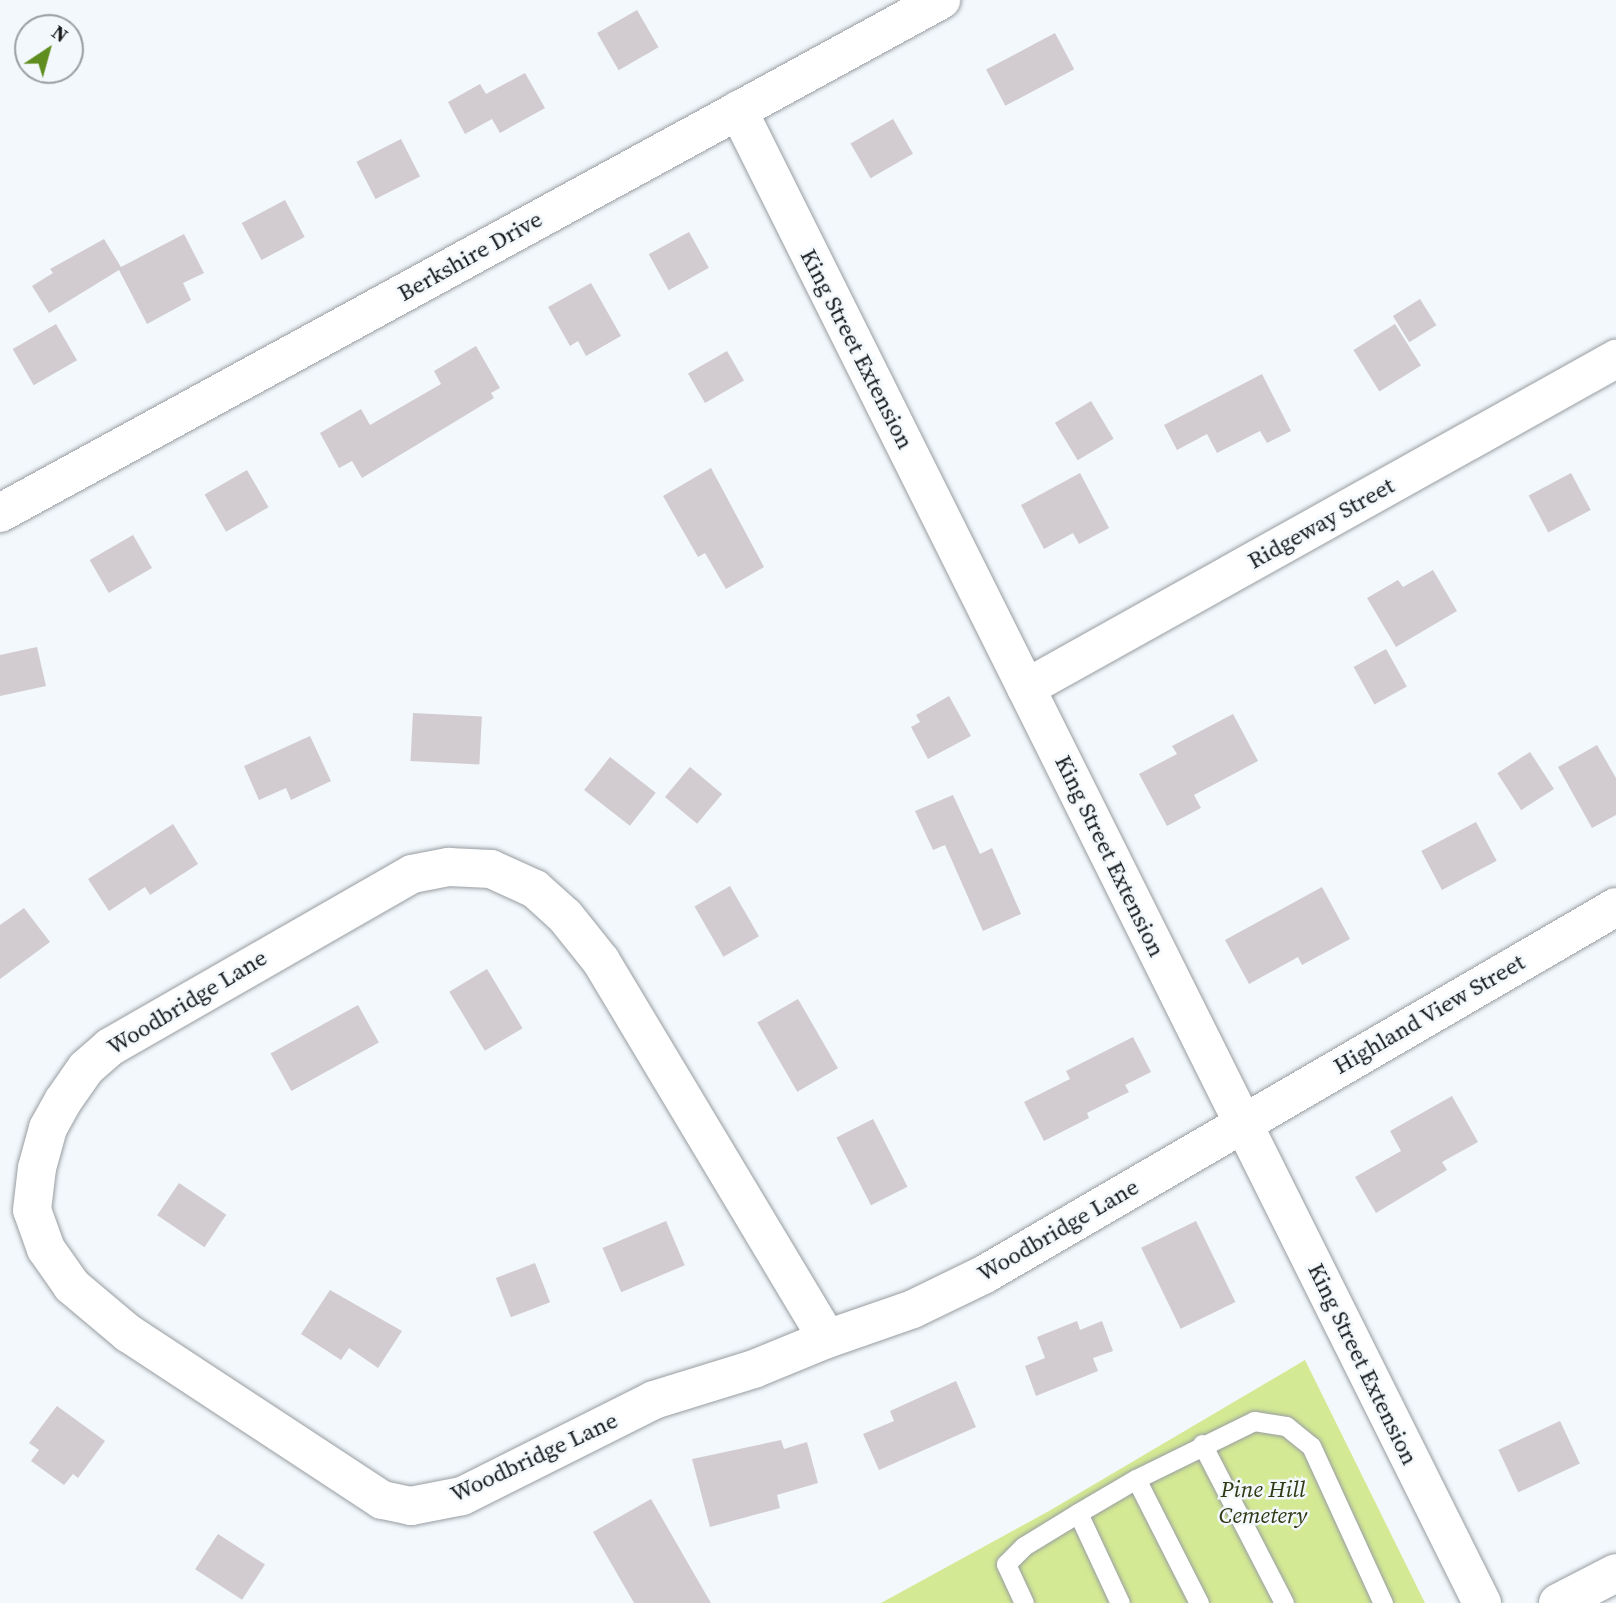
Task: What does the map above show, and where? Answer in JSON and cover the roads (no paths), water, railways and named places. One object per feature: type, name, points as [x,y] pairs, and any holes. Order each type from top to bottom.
[{"type":"street","name":"Berkshire Drive","points":[[0,513],[941,0]]},
{"type":"street","name":"King Street Extension","points":[[738,110],[1482,1603]]},
{"type":"street","name":"Ridgeway Street","points":[[1026,688],[1616,359]]},
{"type":"street","name":"Woodbridge Lane","points":[[827,1339],[601,961],[565,916],[535,889],[491,869],[449,867],[412,874],[110,1047],[86,1068],[63,1101],[48,1128],[37,1168],[32,1210],[46,1249],[72,1286],[129,1334],[382,1500],[411,1506],[462,1496],[654,1400],[754,1369],[827,1339],[913,1309],[985,1274],[1242,1121]]},
{"type":"street","name":"Highland View Street","points":[[1242,1121],[1616,907]]},
{"type":"street","points":[[1558,1603],[1616,1573]]},
{"type":"lane","points":[[1024,1603],[1006,1564],[1024,1546],[1136,1479],[1202,1444],[1254,1421],[1286,1426],[1311,1446],[1383,1603]]},
{"type":"lane","points":[[1202,1444],[1284,1603]]},
{"type":"lane","points":[[1136,1479],[1199,1603]]},
{"type":"lane","points":[[1078,1513],[1120,1603]]},
{"type":"park label","name":"Pine Hill Cemetery","points":[[1263,1502]]}]
